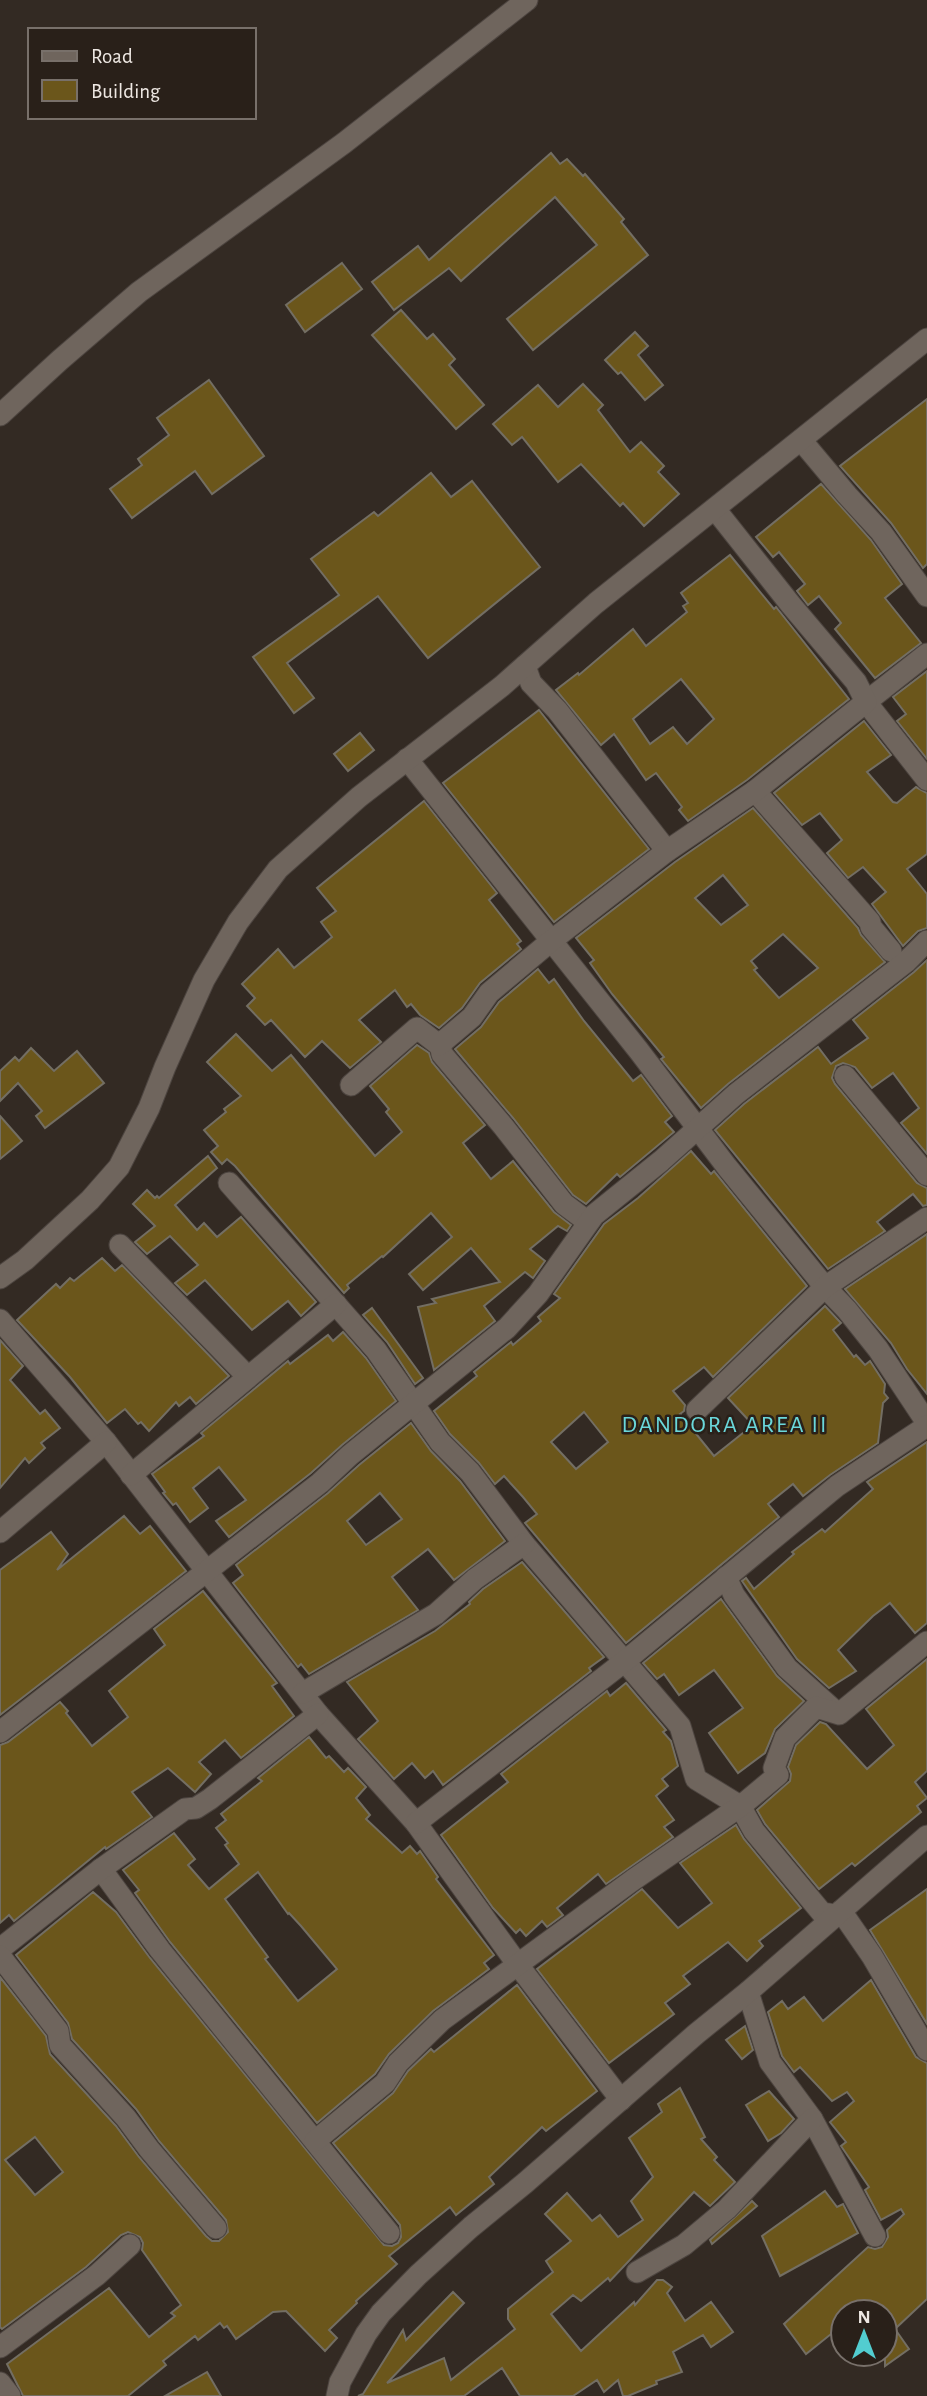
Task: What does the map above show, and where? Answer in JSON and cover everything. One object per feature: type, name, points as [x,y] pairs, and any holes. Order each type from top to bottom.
[{"type":"street","points":[[0,415],[139,292],[344,143],[527,0]]},
{"type":"street","points":[[0,1279],[25,1260],[90,1200],[119,1167],[149,1108],[164,1067],[204,981],[238,922],[278,869],[359,797],[525,666],[596,603],[926,343]]},
{"type":"street","points":[[801,440],[846,495],[881,532],[927,596]]},
{"type":"street","points":[[715,509],[856,682],[866,702],[927,780]]},
{"type":"street","points":[[440,1044],[472,1017],[489,993],[551,941],[667,851],[755,790],[927,654]]},
{"type":"street","points":[[525,666],[531,683],[557,710],[667,851]]},
{"type":"street","points":[[407,759],[825,1287],[878,1349],[927,1425],[837,1486],[625,1661],[416,1823]]},
{"type":"street","points":[[755,790],[870,922],[891,951]]},
{"type":"street","points":[[0,1732],[207,1571],[507,1328],[538,1294],[594,1215],[699,1129],[736,1094],[906,962],[927,942]]},
{"type":"street","points":[[351,1084],[416,1028],[440,1044],[442,1054],[503,1126],[564,1205],[580,1216]]},
{"type":"street","points":[[845,1076],[927,1175]]},
{"type":"street","points":[[229,1182],[376,1350],[440,1442],[470,1472],[524,1545],[680,1726],[696,1779],[740,1806],[754,1831],[822,1913],[838,1913]]},
{"type":"street","points":[[697,1410],[825,1287],[927,1217]]},
{"type":"street","points":[[120,1245],[247,1377]]},
{"type":"street","points":[[131,1475],[336,1304]]},
{"type":"street","points":[[0,1320],[106,1442],[318,1714],[416,1823],[518,1965],[621,2100]]},
{"type":"street","points":[[0,1532],[106,1442]]},
{"type":"street","points":[[303,1693],[436,1614],[475,1579],[524,1545]]},
{"type":"street","points":[[726,1577],[734,1595],[787,1668],[839,1714]]},
{"type":"street","points":[[839,1714],[927,1642]]},
{"type":"street","points":[[314,2141],[385,2083],[398,2063],[442,2020],[633,1880],[740,1806],[778,1775],[774,1768],[785,1738],[816,1707],[839,1714]]},
{"type":"street","points":[[0,1949],[101,1869],[185,1810],[196,1808],[211,1799],[318,1714]]},
{"type":"street","points":[[337,2396],[340,2382],[366,2334],[381,2313],[418,2276],[471,2227],[927,1836]]},
{"type":"street","points":[[101,1869],[160,1950],[389,2233]]},
{"type":"street","points":[[838,1913],[872,1956],[927,2050]]},
{"type":"street","points":[[0,1956],[58,2031],[60,2045],[127,2118],[216,2228]]},
{"type":"street","points":[[748,1992],[770,2062],[813,2119],[875,2236]]},
{"type":"street","points":[[637,2272],[684,2245],[727,2209],[813,2119]]},
{"type":"street","points":[[0,2347],[96,2275],[130,2245]]},
{"type":"street","points":[[0,2383],[10,2396]]},
{"type":"building","points":[[551,153],[560,164],[567,159],[583,176],[585,174],[624,219],[621,222],[648,255],[533,350],[507,319],[597,245],[555,197],[461,281],[449,268],[394,310],[372,282],[418,246],[429,260]]},
{"type":"building","points":[[342,263],[362,289],[305,332],[286,305]]},
{"type":"building","points":[[401,310],[427,339],[433,334],[455,359],[449,365],[484,405],[456,429],[372,335]]},
{"type":"building","points":[[635,332],[648,346],[638,355],[663,385],[645,400],[621,372],[618,374],[605,360]]},
{"type":"building","points":[[209,380],[264,456],[212,494],[195,471],[132,518],[110,489],[142,465],[138,459],[169,435],[157,418]]},
{"type":"building","points":[[583,384],[603,405],[598,410],[630,452],[641,442],[664,466],[658,472],[679,494],[644,526],[623,503],[620,506],[581,464],[558,482],[522,437],[512,445],[493,424],[538,385],[558,407]]},
{"type":"building","points":[[927,399],[927,564],[923,568],[891,523],[840,466]]},
{"type":"building","points":[[431,473],[451,497],[472,481],[540,567],[428,658],[378,596],[287,663],[314,698],[294,713],[253,657],[339,595],[311,559],[374,512],[378,516]]},
{"type":"building","points":[[821,484],[871,540],[902,584],[885,598],[921,643],[875,678],[835,629],[841,623],[819,596],[808,605],[797,591],[805,584],[779,552],[773,557],[756,537]]},
{"type":"building","points":[[730,555],[774,609],[776,607],[849,699],[747,780],[688,821],[679,810],[682,807],[656,773],[646,780],[614,734],[601,745],[556,690],[578,673],[579,675],[633,629],[646,646],[687,612],[683,606],[688,603],[681,593]],"holes":[[[681,679],[714,719],[687,744],[673,727],[650,744],[633,719]]]},
{"type":"building","points":[[927,671],[927,759],[897,721],[906,714],[893,697]]},
{"type":"building","points":[[539,710],[649,849],[554,922],[443,783]]},
{"type":"building","points":[[864,721],[891,755],[867,772],[893,802],[897,803],[916,787],[927,793],[927,854],[907,869],[927,894],[927,928],[918,931],[903,946],[872,904],[886,892],[863,867],[848,878],[827,853],[842,840],[820,813],[802,825],[774,793]]},
{"type":"building","points":[[360,733],[374,750],[348,771],[334,754]]},
{"type":"building","points":[[424,801],[497,893],[489,900],[521,941],[517,944],[521,949],[480,983],[462,1008],[439,1028],[420,1015],[411,1004],[407,1007],[395,990],[359,1020],[381,1042],[350,1068],[322,1041],[305,1057],[271,1020],[265,1025],[247,1006],[255,998],[242,984],[278,949],[294,968],[332,937],[321,922],[336,911],[317,888]]},
{"type":"building","points":[[753,808],[885,962],[701,1108],[661,1059],[664,1057],[612,994],[590,963],[594,960],[576,938],[675,862]],"holes":[[[723,875],[748,905],[721,925],[695,898]],[[783,934],[818,968],[779,998],[754,970],[757,968],[751,961]]]},
{"type":"building","points":[[927,960],[927,1154],[901,1123],[919,1108],[893,1073],[872,1088],[855,1067],[843,1063],[836,1066],[832,1078],[917,1183],[927,1188],[927,1205],[923,1206],[913,1194],[877,1222],[885,1231],[828,1269],[715,1130],[818,1047],[831,1064],[868,1038],[853,1020]]},
{"type":"building","points":[[538,969],[549,983],[554,979],[633,1081],[641,1075],[672,1116],[665,1122],[674,1132],[620,1177],[617,1174],[586,1204],[573,1195],[455,1049],[481,1027],[499,1002]]},
{"type":"building","points":[[236,1034],[272,1071],[291,1055],[375,1156],[402,1132],[386,1112],[389,1109],[370,1086],[417,1045],[429,1053],[432,1062],[485,1125],[463,1143],[491,1179],[513,1161],[554,1212],[571,1225],[567,1231],[558,1226],[530,1249],[545,1261],[533,1278],[525,1272],[484,1306],[495,1321],[434,1370],[418,1307],[436,1303],[432,1299],[500,1282],[471,1248],[423,1290],[409,1274],[452,1237],[431,1213],[383,1257],[347,1285],[349,1288],[344,1293],[235,1166],[227,1159],[222,1164],[211,1152],[218,1146],[204,1130],[241,1096],[207,1062]]},
{"type":"building","points":[[31,1048],[54,1071],[77,1051],[104,1083],[45,1128],[36,1116],[42,1111],[18,1083],[0,1101],[0,1071],[15,1057],[19,1061]]},
{"type":"building","points":[[0,1116],[22,1141],[0,1159]]},
{"type":"building","points":[[691,1151],[711,1174],[714,1171],[807,1286],[713,1377],[704,1367],[673,1391],[685,1405],[680,1414],[714,1456],[753,1425],[728,1398],[825,1306],[841,1323],[833,1330],[854,1357],[856,1355],[865,1365],[870,1361],[885,1384],[884,1393],[888,1398],[883,1403],[878,1443],[803,1496],[793,1484],[768,1504],[779,1517],[626,1643],[525,1523],[537,1514],[523,1497],[504,1476],[495,1484],[479,1463],[450,1434],[434,1411],[477,1376],[474,1372],[511,1342],[513,1345],[541,1321],[538,1317],[560,1298],[554,1294],[604,1224]],"holes":[[[584,1412],[608,1442],[576,1469],[551,1442]]]},
{"type":"building","points":[[208,1156],[217,1168],[175,1205],[197,1230],[204,1223],[217,1237],[241,1217],[316,1302],[301,1316],[288,1301],[252,1330],[205,1280],[187,1295],[175,1283],[198,1265],[170,1236],[147,1254],[135,1242],[155,1226],[133,1204],[147,1190],[155,1198],[159,1198]]},
{"type":"building","points":[[927,1234],[927,1394],[891,1343],[845,1289]]},
{"type":"building","points":[[102,1258],[115,1271],[122,1265],[229,1376],[196,1404],[190,1397],[179,1406],[176,1402],[149,1431],[141,1422],[138,1424],[125,1409],[107,1423],[70,1377],[17,1320],[56,1284],[60,1288],[70,1278],[74,1281]]},
{"type":"building","points":[[372,1308],[423,1378],[415,1384],[387,1342],[363,1315]]},
{"type":"building","points":[[343,1332],[366,1358],[396,1401],[311,1473],[229,1537],[216,1521],[246,1500],[219,1467],[193,1488],[208,1508],[190,1522],[176,1503],[173,1505],[163,1493],[165,1492],[152,1474],[204,1436],[201,1433],[288,1361],[290,1364],[328,1335],[333,1341]]},
{"type":"building","points":[[0,1340],[23,1366],[10,1380],[40,1414],[45,1410],[60,1428],[41,1443],[45,1448],[29,1463],[25,1458],[0,1488]]},
{"type":"building","points":[[411,1423],[431,1451],[460,1481],[505,1541],[454,1580],[428,1549],[392,1577],[418,1610],[309,1674],[301,1664],[298,1667],[233,1583],[243,1575],[236,1565],[328,1493]],"holes":[[[380,1493],[402,1519],[366,1545],[347,1521]]]},
{"type":"building","points":[[927,1442],[927,1623],[915,1633],[890,1603],[838,1650],[856,1671],[829,1688],[797,1659],[742,1581],[746,1578],[754,1589],[794,1554],[792,1552],[822,1529],[825,1532],[873,1489],[867,1482]]},
{"type":"building","points":[[124,1516],[140,1534],[150,1526],[186,1571],[0,1715],[0,1570],[51,1532],[68,1554],[57,1570]]},
{"type":"building","points":[[522,1562],[604,1657],[589,1668],[591,1671],[443,1785],[433,1771],[425,1778],[412,1763],[394,1779],[358,1739],[378,1721],[347,1682],[435,1631],[470,1604],[483,1589]]},
{"type":"building","points":[[203,1591],[277,1683],[272,1686],[294,1716],[241,1758],[225,1740],[199,1762],[211,1774],[195,1792],[168,1768],[132,1792],[152,1817],[106,1849],[105,1847],[14,1921],[9,1915],[0,1923],[0,1745],[8,1742],[60,1702],[92,1746],[128,1717],[109,1691],[165,1645],[154,1629]]},
{"type":"building","points":[[721,1599],[777,1676],[804,1701],[775,1729],[765,1753],[738,1773],[709,1733],[743,1708],[714,1670],[679,1695],[664,1674],[657,1679],[643,1663]]},
{"type":"building","points":[[927,1659],[927,1771],[915,1782],[927,1798],[917,1806],[921,1812],[855,1866],[852,1863],[819,1889],[765,1824],[757,1810],[790,1781],[788,1767],[796,1745],[820,1722],[826,1724],[867,1769],[894,1745],[866,1709]]},
{"type":"building","points":[[626,1683],[666,1730],[663,1732],[671,1741],[678,1766],[662,1779],[668,1786],[656,1796],[674,1820],[664,1827],[673,1837],[606,1884],[598,1874],[557,1908],[563,1915],[547,1927],[542,1921],[526,1936],[520,1929],[516,1933],[493,1908],[441,1835],[508,1782],[501,1774],[607,1691],[610,1696]]},
{"type":"building","points":[[309,1737],[326,1758],[329,1756],[344,1772],[348,1768],[366,1787],[356,1798],[370,1815],[366,1819],[402,1853],[410,1846],[417,1854],[420,1851],[438,1877],[436,1879],[494,1955],[484,1963],[489,1969],[433,2011],[389,2054],[375,2074],[317,2123],[170,1942],[135,1893],[139,1890],[123,1870],[174,1833],[195,1859],[188,1865],[209,1889],[239,1864],[216,1828],[226,1820],[221,1814],[262,1781],[258,1778]],"holes":[[[258,1872],[288,1914],[337,1969],[298,2001],[265,1959],[268,1957],[225,1899]]]},
{"type":"building","points":[[736,1825],[744,1839],[801,1908],[759,1941],[763,1946],[747,1961],[728,1942],[683,1976],[690,1984],[665,2003],[674,2014],[609,2063],[537,1969],[642,1889],[678,1928],[712,1903],[680,1863]]},
{"type":"building","points":[[927,1889],[927,2024],[870,1930]]},
{"type":"building","points":[[93,1892],[116,1912],[150,1958],[384,2245],[392,2246],[398,2243],[401,2237],[400,2225],[333,2143],[393,2093],[408,2071],[431,2049],[434,2052],[517,1985],[597,2091],[546,2131],[542,2127],[489,2177],[494,2184],[456,2215],[450,2207],[389,2256],[397,2264],[329,2330],[337,2338],[325,2351],[286,2311],[273,2312],[236,2339],[227,2326],[224,2328],[220,2323],[198,2340],[195,2336],[163,2361],[166,2365],[128,2396],[23,2396],[7,2364],[109,2288],[149,2337],[175,2316],[171,2313],[181,2305],[142,2250],[140,2237],[128,2232],[121,2235],[86,2267],[2,2329],[0,2327],[0,1977],[46,2036],[50,2054],[116,2126],[206,2236],[212,2241],[219,2241],[228,2232],[226,2220],[159,2141],[136,2109],[72,2039],[68,2023],[16,1955]],"holes":[[[35,2137],[63,2172],[35,2195],[5,2160]]]},
{"type":"building","points":[[871,1980],[916,2057],[927,2063],[927,2299],[899,2325],[899,2298],[829,2298],[829,2336],[806,2354],[784,2324],[868,2247],[882,2247],[888,2237],[887,2230],[904,2214],[901,2209],[881,2220],[865,2190],[869,2187],[841,2146],[846,2142],[830,2122],[854,2101],[847,2092],[832,2101],[800,2067],[794,2072],[782,2056],[768,2012],[782,2001],[788,2009],[804,1997],[823,2021]]},
{"type":"building","points":[[745,2026],[753,2050],[742,2059],[726,2040]]},
{"type":"building","points":[[680,2088],[705,2137],[701,2139],[717,2157],[714,2160],[735,2182],[710,2206],[694,2192],[610,2281],[608,2278],[581,2301],[573,2295],[551,2314],[581,2351],[634,2302],[635,2305],[657,2280],[663,2280],[672,2287],[667,2293],[685,2321],[711,2302],[733,2332],[711,2347],[703,2335],[673,2352],[682,2372],[656,2381],[657,2384],[628,2396],[623,2396],[618,2380],[604,2392],[597,2380],[573,2396],[520,2396],[502,2368],[464,2396],[358,2396],[363,2394],[403,2330],[406,2340],[453,2292],[464,2303],[387,2383],[444,2358],[451,2380],[515,2329],[508,2319],[508,2309],[553,2272],[546,2261],[571,2241],[545,2214],[567,2193],[592,2221],[600,2215],[618,2237],[643,2220],[631,2201],[653,2177],[629,2138],[662,2112],[658,2104]]},
{"type":"building","points":[[769,2091],[794,2119],[781,2133],[768,2141],[746,2105]]},
{"type":"building","points":[[825,2191],[837,2207],[843,2204],[858,2233],[780,2276],[762,2236]]},
{"type":"building","points":[[752,2201],[757,2206],[712,2244],[710,2240]]},
{"type":"building","points":[[899,2335],[909,2349],[899,2356]]},
{"type":"building","points":[[207,2372],[221,2396],[165,2396]]},
{"type":"district","name":"DANDORA AREA II","points":[[725,1424]]}]
